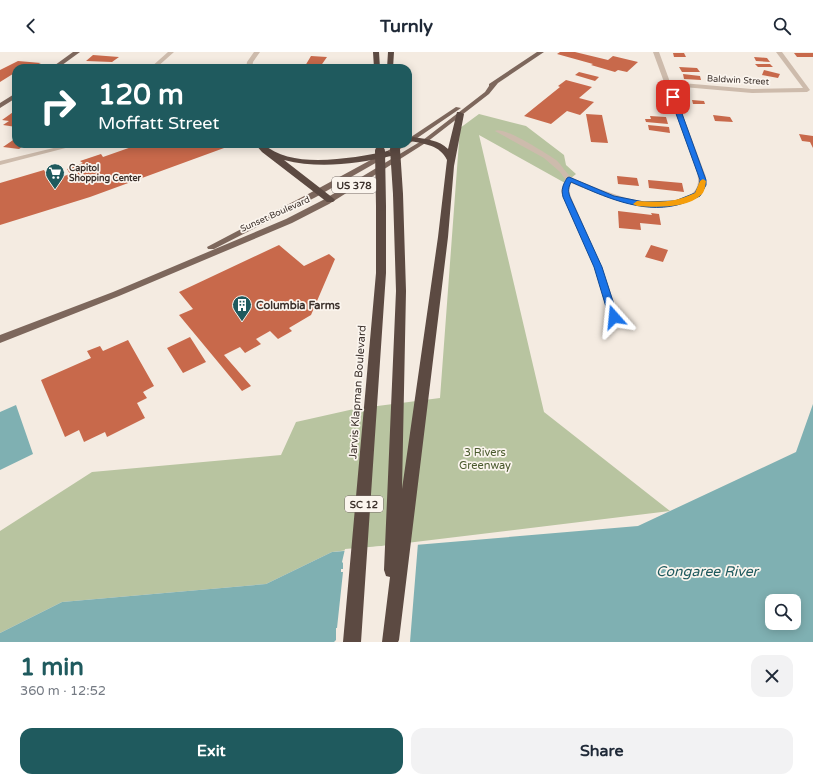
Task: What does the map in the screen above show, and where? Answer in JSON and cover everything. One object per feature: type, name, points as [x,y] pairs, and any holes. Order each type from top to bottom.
[{"type":"highway","points":[[376,52],[376,64]]},
{"type":"highway","points":[[390,64],[391,52]]},
{"type":"highway","points":[[390,641],[425,366],[445,233],[451,160],[460,114]]},
{"type":"highway","points":[[412,141],[425,141],[437,144],[448,152],[451,160]]},
{"type":"highway","points":[[264,148],[330,200]]},
{"type":"highway","points":[[273,155],[291,160],[316,164],[349,162],[382,148]]},
{"type":"highway","name":"Jarvis Klapman Boulevard","points":[[352,642],[375,366],[381,273],[382,148]]},
{"type":"highway","name":"SC 12","points":[[390,641],[401,291],[395,148]]},
{"type":"main road","points":[[60,64],[77,52]]},
{"type":"main road","name":"Sunset Boulevard","points":[[412,140],[541,52]]},
{"type":"main road","name":"Sunset Boulevard","points":[[0,339],[116,294],[195,259],[289,221],[330,200],[425,141],[487,93],[496,82]]},
{"type":"main road","points":[[0,106],[12,97]]},
{"type":"main road","name":"Sunset Boulevard","points":[[195,259],[212,247],[319,192],[382,148]]},
{"type":"street","points":[[158,64],[171,52]]},
{"type":"street","points":[[250,64],[257,52]]},
{"type":"street","points":[[498,131],[543,154],[564,172],[569,179],[611,197],[644,205],[659,205],[676,203],[698,194],[703,185],[701,172],[656,52]]},
{"type":"street","name":"Baldwin Street","points":[[668,84],[752,91],[807,90],[779,52]]},
{"type":"street","points":[[0,163],[62,148]]},
{"type":"street","points":[[569,179],[565,191],[566,197],[598,267],[614,317]]},
{"type":"green space","name":"3 Rivers Greenway","points":[[479,114],[526,126],[564,155],[566,165],[576,174],[565,183],[479,135],[544,412],[670,511],[332,552],[266,584],[62,602],[0,633],[0,531],[92,472],[281,455],[296,422],[354,409],[440,398],[460,128]]},
{"type":"water","name":"Congaree River","points":[[813,404],[813,642],[0,642],[0,633],[62,602],[266,584],[332,552],[638,526],[796,452]]},
{"type":"water","points":[[16,405],[33,454],[0,470],[0,412]]},
{"type":"pier","points":[[418,543],[410,642],[334,642],[336,640],[336,628],[343,572],[341,572],[341,569],[343,569],[342,562],[345,549]]},
{"type":"building","points":[[560,52],[575,52],[608,60],[613,56],[638,62],[627,72],[618,70],[615,72],[557,54]]},
{"type":"building","points":[[673,53],[684,53],[686,57],[674,57]]},
{"type":"building","points":[[794,53],[813,53],[813,57],[797,57]]},
{"type":"building","points":[[93,55],[119,57],[112,62],[86,61]]},
{"type":"building","points":[[311,56],[327,57],[322,64],[306,64]]},
{"type":"building","points":[[754,57],[767,58],[770,62],[756,61]]},
{"type":"building","points":[[18,61],[41,63],[39,64],[12,64]]},
{"type":"building","points":[[12,64],[12,74],[0,82],[0,70]]},
{"type":"building","points":[[755,64],[770,64],[773,67],[758,67]]},
{"type":"building","points":[[679,67],[697,68],[700,72],[682,72]]},
{"type":"building","points":[[764,70],[780,74],[778,78],[762,75]]},
{"type":"building","points":[[579,72],[599,77],[595,81],[575,75]]},
{"type":"building","points":[[683,74],[700,76],[701,80],[684,79]]},
{"type":"building","points":[[566,80],[592,87],[579,98],[594,102],[580,115],[567,111],[551,124],[524,116],[560,87],[558,86]]},
{"type":"building","points":[[692,100],[704,101],[705,104],[693,104]]},
{"type":"building","points":[[12,113],[12,126],[3,125],[9,121],[2,120]]},
{"type":"building","points":[[586,114],[602,115],[608,143],[591,142]]},
{"type":"building","points":[[713,115],[730,117],[733,122],[715,121]]},
{"type":"building","points":[[650,116],[666,117],[668,124],[646,122],[645,119],[651,119]]},
{"type":"building","points":[[648,125],[669,127],[670,133],[649,130]]},
{"type":"building","points":[[799,134],[813,136],[813,148],[810,142],[802,141]]},
{"type":"building","points":[[12,141],[12,148],[20,148],[19,149],[3,147]]},
{"type":"building","name":"Capitol Shopping Center","points":[[129,148],[224,148],[90,197],[0,225],[0,183],[44,170],[50,181],[70,174],[67,169],[83,163],[80,161],[101,154],[103,157]]},
{"type":"building","points":[[617,176],[637,178],[639,186],[618,184]]},
{"type":"building","points":[[648,180],[682,183],[684,192],[649,188]]},
{"type":"building","points":[[618,211],[652,215],[651,213],[659,214],[661,225],[640,223],[641,230],[619,228]]},
{"type":"building","name":"Columbia Farms","points":[[279,245],[304,266],[329,254],[335,259],[311,315],[289,328],[292,331],[278,339],[270,331],[256,339],[261,344],[245,353],[240,347],[224,355],[251,386],[242,391],[179,315],[193,309],[179,292]]},
{"type":"building","points":[[651,245],[668,250],[663,262],[645,257]]},
{"type":"building","points":[[190,337],[206,362],[183,373],[167,348]]},
{"type":"building","points":[[128,340],[154,386],[143,392],[147,398],[137,403],[145,418],[107,437],[105,432],[84,442],[79,430],[65,437],[41,380],[91,358],[87,351],[100,346],[103,351]]},
{"type":"slow traffic","points":[[637,204],[664,205],[684,201],[698,194],[703,185],[703,181]]},
{"type":"place","name":"Capitol Shopping Center","points":[[55,190]]},
{"type":"place","name":"Columbia Farms","points":[[242,322]]},
{"type":"route","points":[[614,317],[598,267],[566,197],[566,185],[569,179],[602,194],[644,205],[664,205],[676,203],[698,194],[703,185],[701,172],[673,97]]}]
